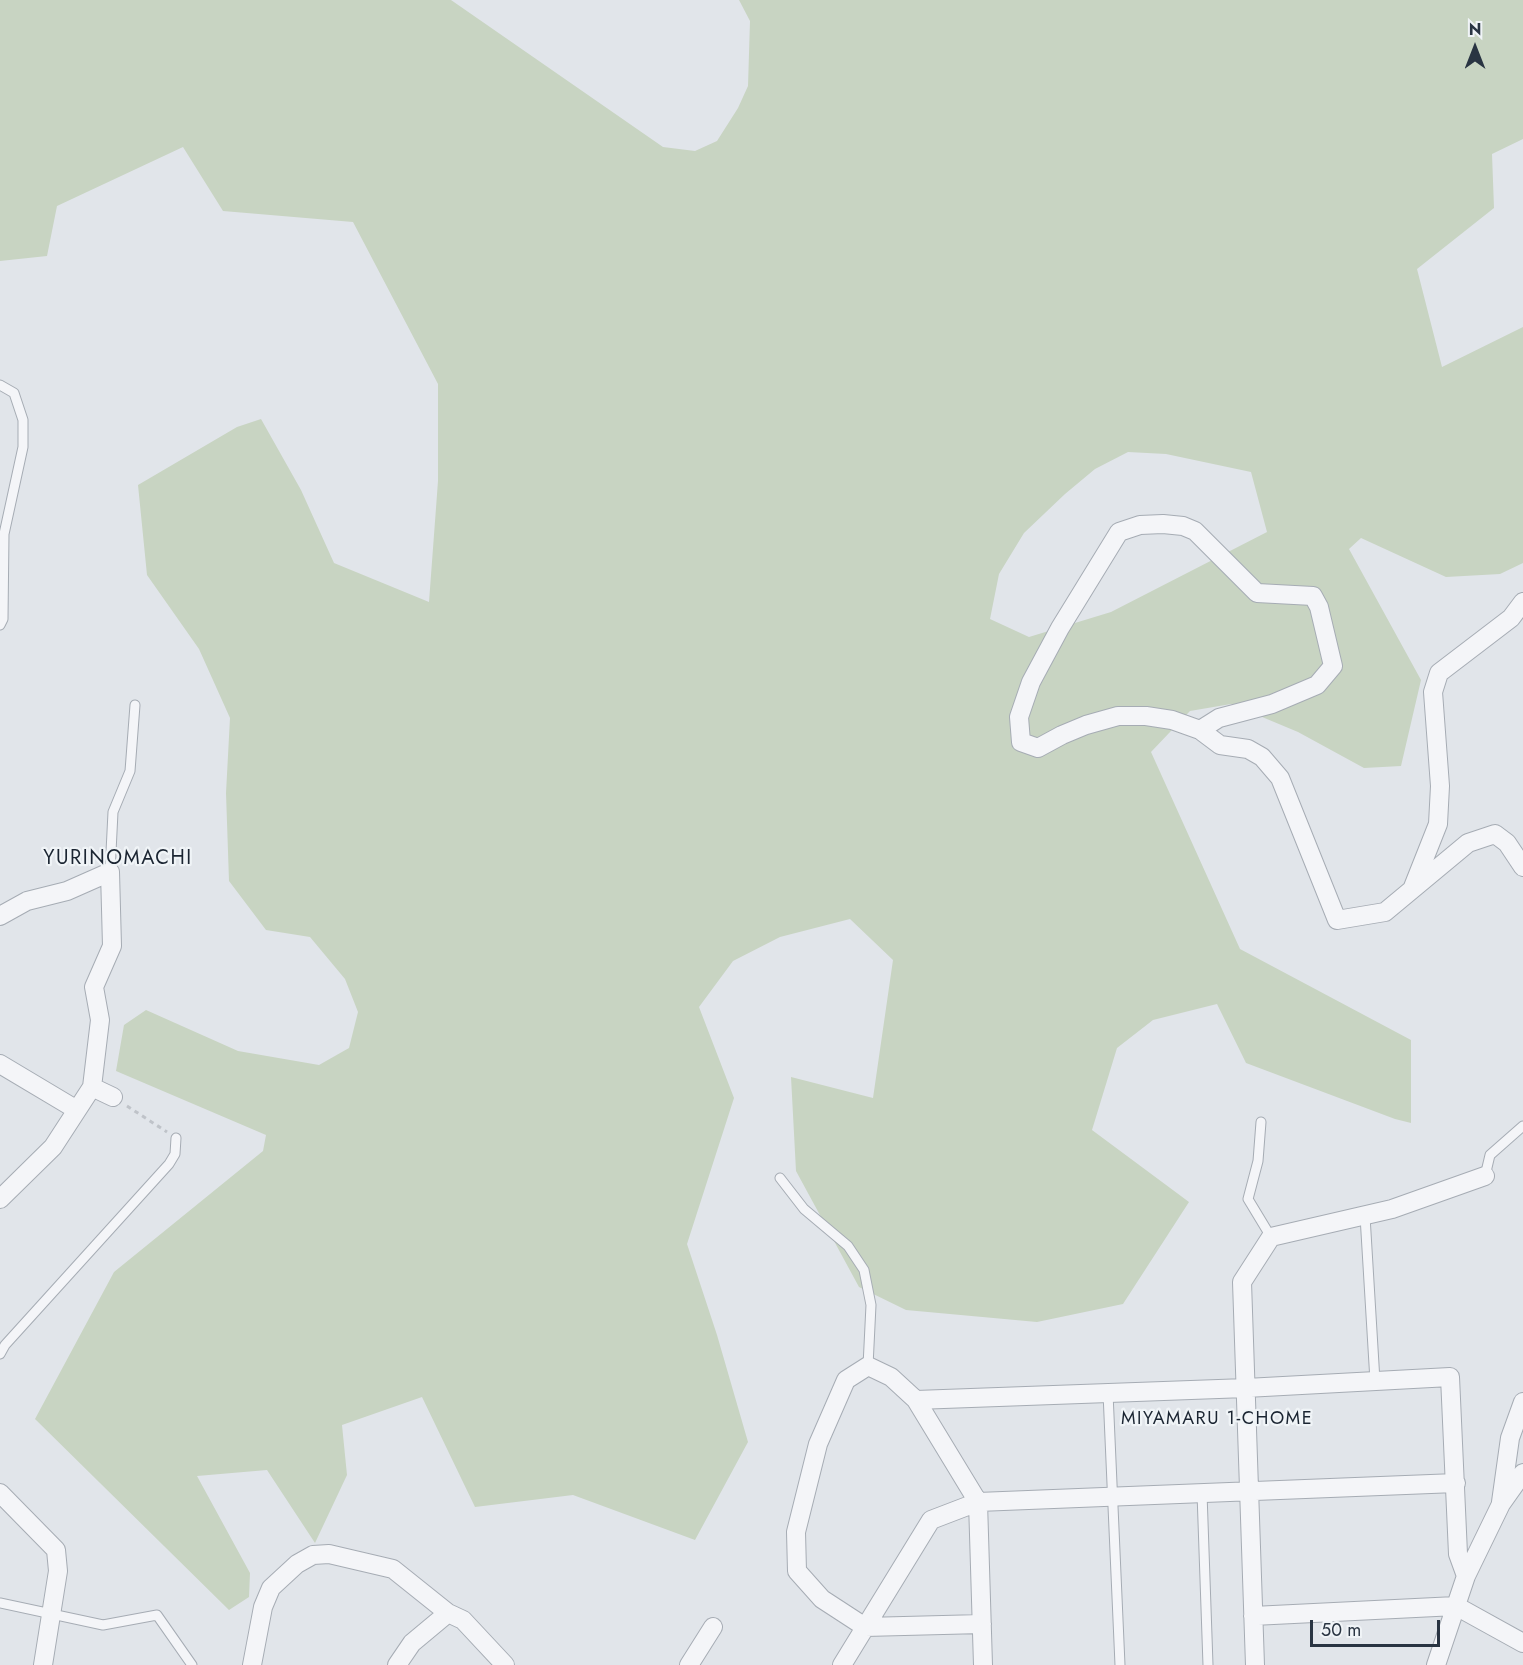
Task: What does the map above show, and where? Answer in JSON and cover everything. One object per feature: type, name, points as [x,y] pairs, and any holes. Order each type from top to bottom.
[{"type":"street","points":[[1200,730],[1220,718],[1272,704],[1317,685],[1333,666],[1319,607],[1313,596],[1257,593],[1195,531],[1183,526],[1140,525],[1119,532],[1060,628],[1031,682],[1019,717],[1021,742],[1038,748],[1062,735],[1118,716],[1146,716],[1172,720],[1200,730],[1220,745],[1248,749],[1262,757],[1280,778],[1337,920],[1385,912],[1468,843],[1495,834],[1507,843],[1523,867]]},
{"type":"street","points":[[1412,890],[1438,824],[1440,786],[1433,692],[1439,673],[1511,618],[1523,602]]},
{"type":"street","points":[[0,916],[27,901],[67,891],[110,872],[112,946],[94,987],[100,1020],[92,1087],[53,1148],[0,1199]]},
{"type":"street","points":[[0,1064],[77,1110]]},
{"type":"street","points":[[92,1087],[113,1097]]},
{"type":"street","points":[[1255,1665],[1242,1282],[1271,1237],[1403,1206],[1485,1176]]},
{"type":"street","points":[[982,1623],[865,1627],[822,1599],[797,1571],[796,1532],[818,1444],[846,1380],[867,1366],[891,1377],[916,1400],[978,1502],[982,1623],[983,1665]]},
{"type":"street","points":[[916,1400],[1246,1388],[1450,1377],[1458,1554],[1466,1576]]},
{"type":"street","points":[[1501,1504],[1510,1438],[1523,1402]]},
{"type":"street","points":[[1436,1665],[1466,1576],[1501,1504],[1523,1473]]},
{"type":"street","points":[[842,1665],[931,1520],[978,1502],[1456,1483]]},
{"type":"street","points":[[0,1493],[56,1550],[58,1571],[43,1665]]},
{"type":"street","points":[[252,1665],[263,1607],[271,1588],[297,1564],[313,1555],[329,1554],[393,1569],[448,1613],[463,1620],[505,1665]]},
{"type":"street","points":[[1253,1616],[1456,1606],[1523,1643]]},
{"type":"street","points":[[397,1665],[412,1643],[448,1613]]},
{"type":"street","points":[[689,1665],[713,1627]]},
{"type":"lane","points":[[0,385],[14,393],[23,420],[23,447],[4,534],[3,619],[0,625]]},
{"type":"lane","points":[[110,872],[113,812],[130,771],[135,705]]},
{"type":"lane","points":[[1261,1122],[1258,1161],[1248,1199],[1271,1237]]},
{"type":"lane","points":[[1485,1176],[1490,1155],[1523,1126]]},
{"type":"lane","points":[[0,1354],[169,1164],[175,1154],[176,1138]]},
{"type":"lane","points":[[780,1178],[804,1209],[848,1246],[864,1270],[871,1305],[867,1366]]},
{"type":"lane","points":[[1365,1216],[1375,1381]]},
{"type":"lane","points":[[1108,1393],[1120,1665]]},
{"type":"lane","points":[[1203,1493],[1208,1665]]},
{"type":"lane","points":[[0,1603],[103,1625],[157,1615],[192,1665]]},
{"type":"path","points":[[113,1097],[176,1138]]},
{"type":"green space","points":[[0,0],[451,0],[663,147],[695,151],[717,141],[738,108],[748,86],[750,21],[739,0],[1523,0],[1523,139],[1492,154],[1494,208],[1417,269],[1442,367],[1523,327],[1523,563],[1500,574],[1446,577],[1361,538],[1349,549],[1421,680],[1401,766],[1364,768],[1298,732],[1231,704],[1190,711],[1151,752],[1240,949],[1411,1040],[1411,1123],[1246,1063],[1217,1004],[1153,1020],[1117,1048],[1092,1130],[1189,1202],[1123,1304],[1037,1322],[906,1310],[859,1287],[796,1171],[791,1077],[873,1098],[893,960],[850,919],[780,937],[733,961],[699,1007],[734,1098],[687,1244],[717,1335],[748,1442],[695,1540],[573,1495],[475,1507],[422,1397],[342,1425],[347,1475],[315,1543],[267,1470],[197,1476],[250,1573],[249,1597],[229,1610],[35,1419],[114,1272],[263,1151],[266,1135],[116,1071],[124,1025],[146,1010],[238,1051],[319,1065],[349,1048],[358,1012],[345,979],[310,937],[266,930],[229,881],[226,793],[230,718],[199,649],[147,575],[138,485],[237,427],[261,419],[301,490],[334,563],[429,602],[438,481],[438,384],[353,222],[223,211],[183,147],[57,206],[47,256],[0,261]],"holes":[[[1128,452],[1166,454],[1251,472],[1267,532],[1111,612],[1029,637],[990,619],[999,574],[1024,533],[1065,494],[1095,469]]]},
{"type":"district","name":"YURINOMACHI","points":[[118,859]]},
{"type":"district","name":"MIYAMARU 1-CHOME","points":[[1217,1420]]}]
